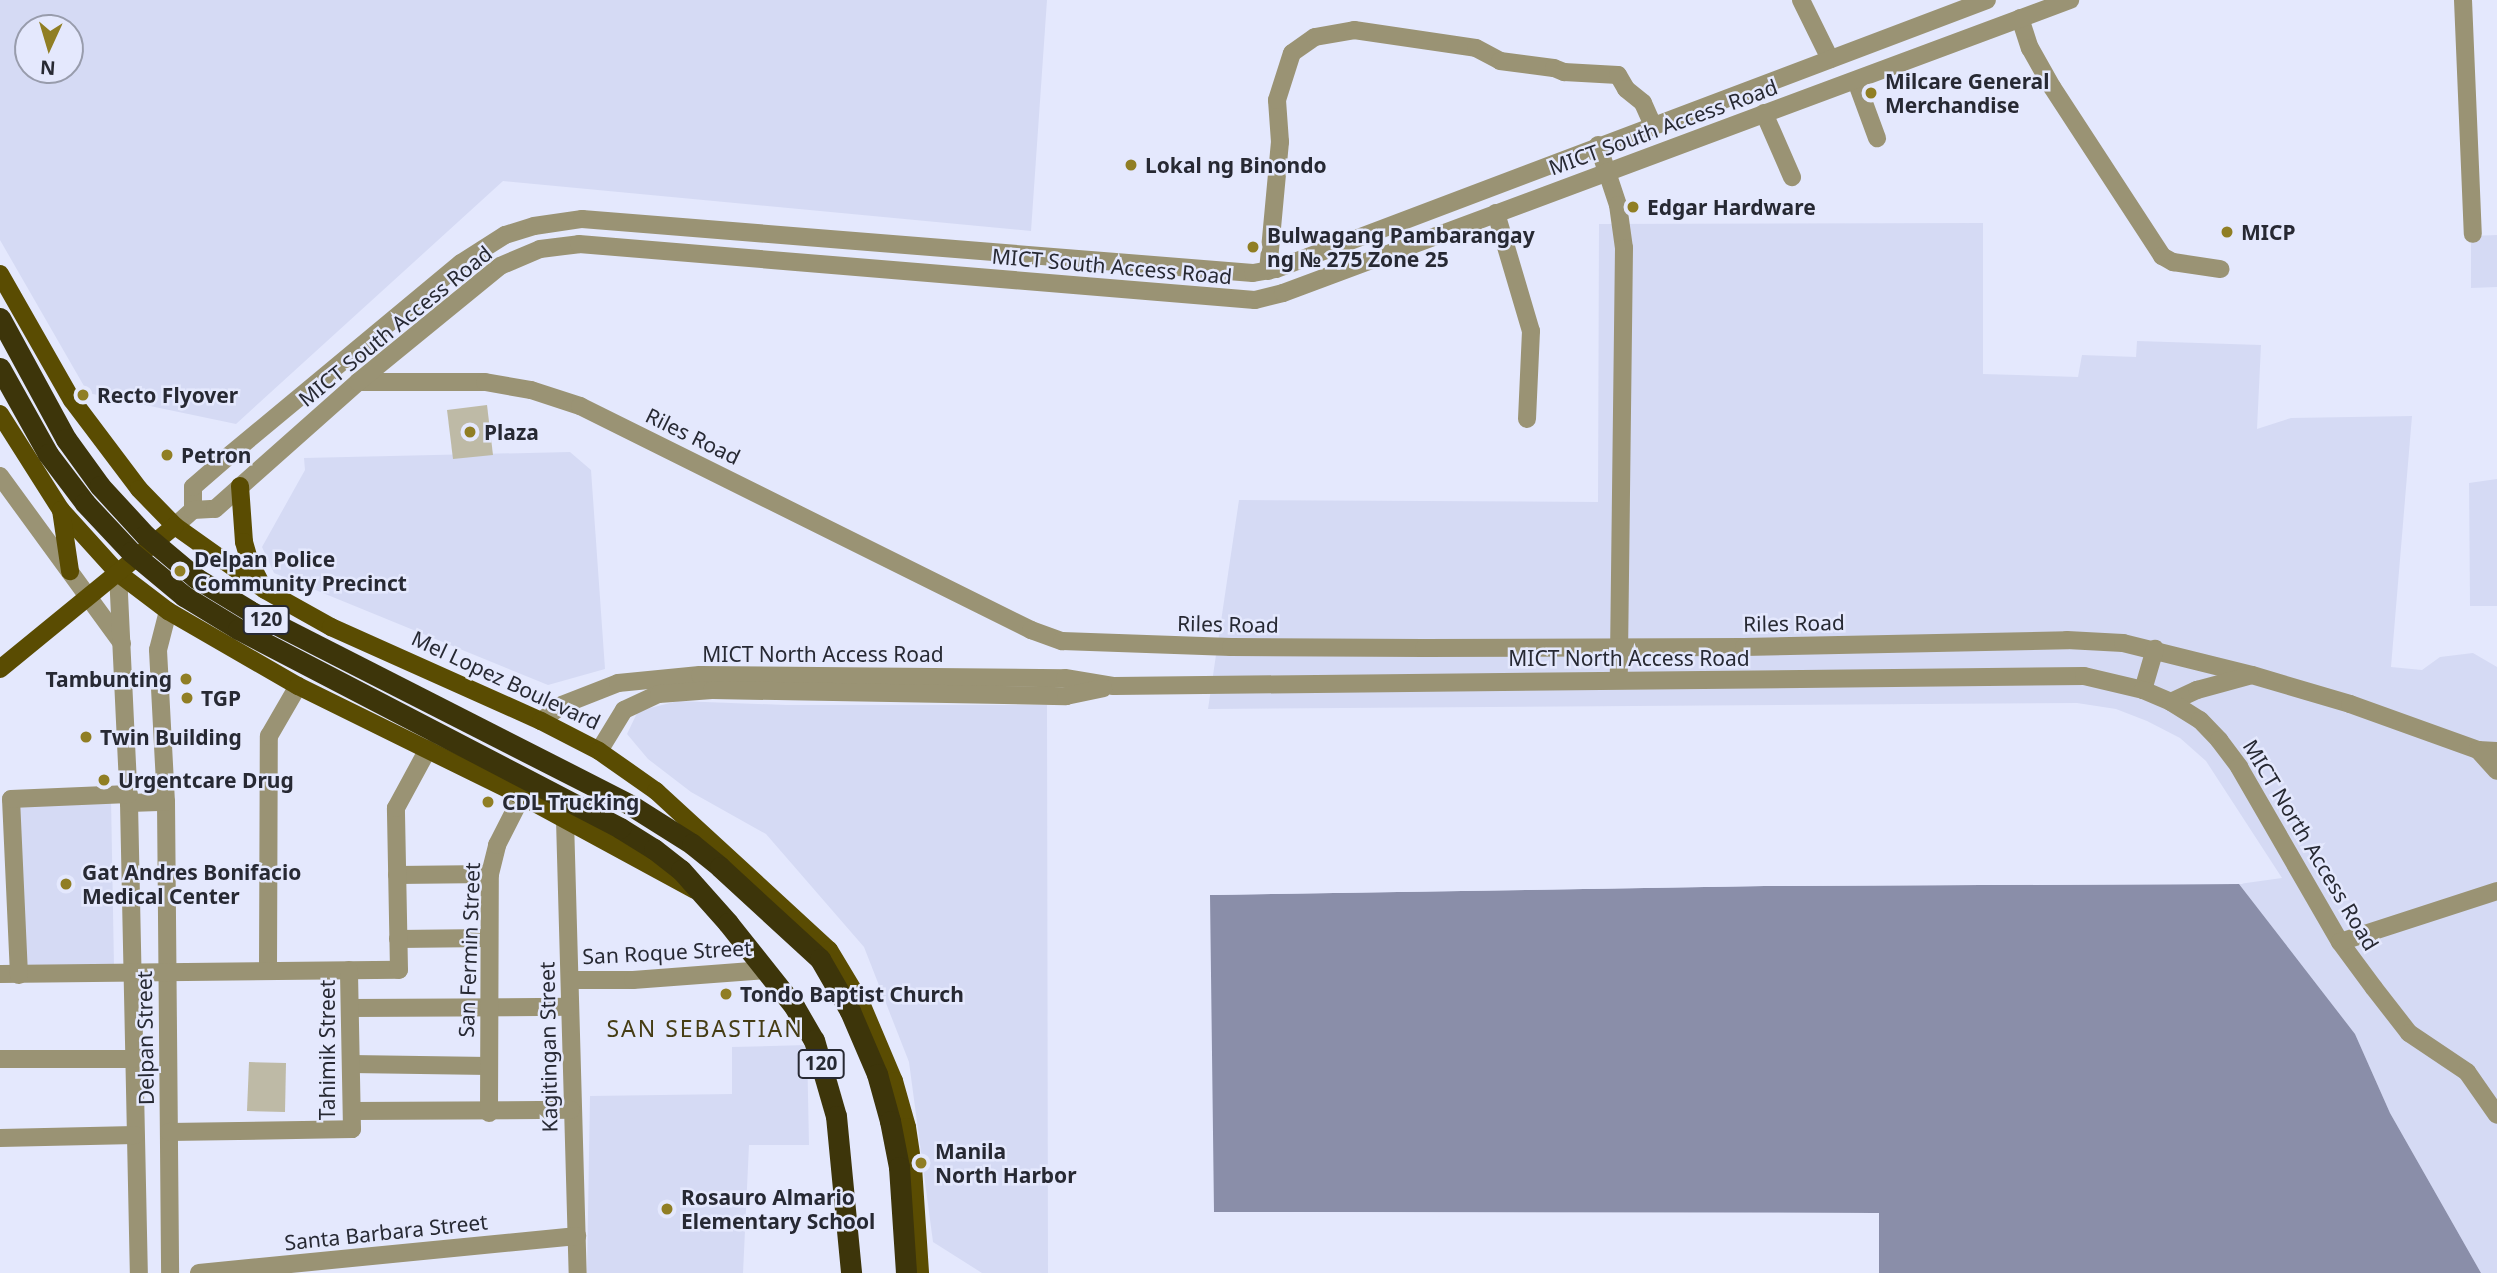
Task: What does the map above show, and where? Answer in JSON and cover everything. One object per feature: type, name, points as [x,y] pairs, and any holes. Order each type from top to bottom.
[{"type":"highway","name":"120","points":[[0,318],[66,439],[100,486],[145,535],[196,578],[250,611],[632,806],[692,844],[820,959],[850,1011],[877,1074],[899,1167],[905,1273]]},
{"type":"highway","name":"120","points":[[0,368],[48,454],[85,503],[131,551],[184,596],[238,629],[620,828],[681,870],[794,1006],[814,1040],[826,1078],[842,1159],[851,1273]]},
{"type":"main road","name":"Mel Lopez Boulevard","points":[[0,274],[72,400],[139,489],[175,526],[268,592],[331,627],[541,721],[599,751],[656,791],[829,950],[860,1003],[894,1080],[907,1127],[913,1167],[920,1273]]},
{"type":"main road","name":"120","points":[[0,414],[61,510],[118,573],[169,611],[298,686],[522,796],[699,892]]},
{"type":"main road","points":[[240,485],[244,542],[249,560],[268,592],[240,653]]},
{"type":"main road","points":[[61,510],[70,571]]},
{"type":"main road","name":"MICT South Access Road","points":[[0,668],[90,598],[175,526]]},
{"type":"street","points":[[1801,0],[1823,62],[1826,90]]},
{"type":"street","name":"MICT South Access Road","points":[[193,510],[193,487],[461,263],[505,235],[534,226],[582,219],[1233,274],[1268,271],[1987,0]]},
{"type":"street","name":"MICT South Access Road","points":[[175,526],[193,510],[215,509],[358,382],[500,266],[540,249],[579,244],[1255,300],[1283,293],[2070,0]]},
{"type":"street","points":[[2463,0],[2473,234]]},
{"type":"street","points":[[2020,18],[2030,48],[2052,87],[2123,192],[2162,256],[2173,262],[2220,269]]},
{"type":"street","points":[[1268,271],[1280,142],[1277,100],[1292,53],[1315,37],[1354,30],[1476,48],[1500,61],[1554,68],[1564,72],[1618,75],[1626,89],[1643,103],[1653,125]]},
{"type":"street","points":[[1856,81],[1877,138]]},
{"type":"street","points":[[1764,113],[1792,177]]},
{"type":"street","points":[[1598,145],[1618,205],[1624,248],[1619,680]]},
{"type":"street","points":[[1496,213],[1531,331],[1527,419]]},
{"type":"street","points":[[461,263],[478,284]]},
{"type":"street","name":"Riles Road","points":[[358,382],[485,382],[531,390],[580,406],[1031,630],[1062,641],[1231,647],[1619,647],[2067,640],[2123,643],[2252,675],[2350,704],[2479,750]]},
{"type":"street","points":[[0,476],[123,645]]},
{"type":"street","name":"Delpan Street","points":[[118,573],[129,798],[139,1273]]},
{"type":"street","name":"Delpan Street","points":[[169,611],[158,650],[166,802],[170,1273]]},
{"type":"street","points":[[2143,690],[2155,649]]},
{"type":"street","name":"MICT North Access Road","points":[[541,721],[562,705],[618,683],[700,675],[1065,678],[1114,686],[2084,676],[2143,690],[2171,702],[2200,720],[2239,767],[2340,942],[2409,1033],[2467,1072],[2497,1115]]},
{"type":"street","points":[[2171,702],[2197,690],[2252,675]]},
{"type":"street","points":[[268,970],[269,736],[298,686]]},
{"type":"street","name":"MICT North Access Road","points":[[599,751],[624,710],[659,694],[712,690],[1066,696],[1114,686]]},
{"type":"street","points":[[349,970],[399,970],[396,808],[428,749]]},
{"type":"street","points":[[2479,750],[2497,751]]},
{"type":"street","points":[[2479,750],[2497,771]]},
{"type":"street","name":"San Fermin Street","points":[[489,1112],[489,874],[497,845],[522,796]]},
{"type":"street","points":[[19,975],[11,799],[129,798],[166,802]]},
{"type":"street","name":"Kagitingan Street","points":[[565,820],[571,980],[571,1110],[578,1273]]},
{"type":"street","points":[[397,874],[489,874]]},
{"type":"street","points":[[2340,942],[2497,891]]},
{"type":"street","points":[[398,939],[488,938]]},
{"type":"street","name":"Tahimik Street","points":[[0,974],[349,970],[352,1120],[169,1132]]},
{"type":"street","name":"San Roque Street","points":[[571,980],[633,980],[765,970]]},
{"type":"street","points":[[350,1008],[570,1007]]},
{"type":"street","points":[[0,1059],[133,1059]]},
{"type":"street","points":[[351,1064],[489,1066]]},
{"type":"street","points":[[352,1120],[571,1110]]},
{"type":"street","points":[[0,1138],[135,1135]]},
{"type":"street","name":"Santa Barbara Street","points":[[199,1273],[577,1236]]},
{"type":"shaded area","points":[[0,0],[1047,0],[1031,231],[503,181],[236,424],[88,393],[0,240]]},
{"type":"shaded area","points":[[1983,223],[1983,374],[2078,377],[2082,355],[2136,357],[2137,341],[2261,345],[2257,429],[2291,418],[2412,416],[2391,667],[2422,670],[2440,657],[2473,653],[2497,667],[2497,1273],[2481,1273],[2390,1113],[2355,1034],[2239,884],[2282,878],[2206,761],[2180,738],[2147,721],[2116,709],[2077,703],[1208,709],[1239,500],[1598,502],[1599,224]]},
{"type":"shaded area","points":[[2497,235],[2497,287],[2471,288],[2471,236]]},
{"type":"shaded area","name":"Plaza","points":[[487,405],[493,455],[453,459],[447,410]]},
{"type":"shaded area","points":[[570,452],[591,470],[605,669],[548,685],[274,573],[262,547],[305,470],[304,458]]},
{"type":"shaded area","points":[[2497,479],[2497,606],[2470,606],[2469,483]]},
{"type":"shaded area","points":[[678,701],[786,705],[1047,705],[1048,1273],[982,1273],[933,1242],[909,1062],[864,947],[766,834],[691,792],[648,759],[627,734],[638,711]]},
{"type":"shaded area","name":"Gat Andres Bonifacio Medical Center","points":[[111,798],[114,967],[22,969],[14,802]]},
{"type":"shaded area","points":[[2239,884],[2355,1034],[2390,1113],[2481,1273],[1879,1273],[1878,1213],[1214,1212],[1210,895],[1765,886]]},
{"type":"shaded area","name":"Rosauro Almario Elementary School","points":[[807,1045],[809,1145],[749,1145],[743,1273],[587,1273],[590,1096],[732,1094],[732,1047]]},
{"type":"shaded area","points":[[249,1062],[286,1063],[285,1112],[247,1111]]},
{"type":"pier","points":[[2239,880],[2243,884],[1765,886],[1210,895],[1209,892],[1765,882]]},
{"type":"pier","points":[[1214,1212],[1879,1213],[1879,1273],[1876,1273],[1875,1217],[1214,1216]]},
{"type":"place","name":"Milcare General Merchandise","points":[[1871,93]]},
{"type":"place","name":"Lokal ng Binondo","points":[[1131,165]]},
{"type":"place","name":"Edgar Hardware","points":[[1633,207]]},
{"type":"place","name":"MICP","points":[[2227,232]]},
{"type":"place","name":"Bulwagang Pambarangay ng № 275 Zone 25","points":[[1253,247]]},
{"type":"place","name":"Recto Flyover","points":[[83,395]]},
{"type":"place","name":"Plaza","points":[[470,432]]},
{"type":"place","name":"Petron","points":[[167,455]]},
{"type":"place","name":"Delpan Police Community Precinct","points":[[180,571]]},
{"type":"place","name":"Tambunting","points":[[186,679]]},
{"type":"place","name":"TGP","points":[[187,698]]},
{"type":"place","name":"Twin Building","points":[[86,737]]},
{"type":"place","name":"Urgentcare Drug","points":[[104,780]]},
{"type":"place","name":"CDL Trucking","points":[[488,802]]},
{"type":"place","name":"Gat Andres Bonifacio Medical Center","points":[[66,884]]},
{"type":"place","name":"Tondo Baptist Church","points":[[726,994]]},
{"type":"place","name":"Manila North Harbor","points":[[921,1163]]},
{"type":"place","name":"Rosauro Almario Elementary School","points":[[667,1209]]},
{"type":"district","name":"SAN SEBASTIAN","points":[[705,1028]]}]
